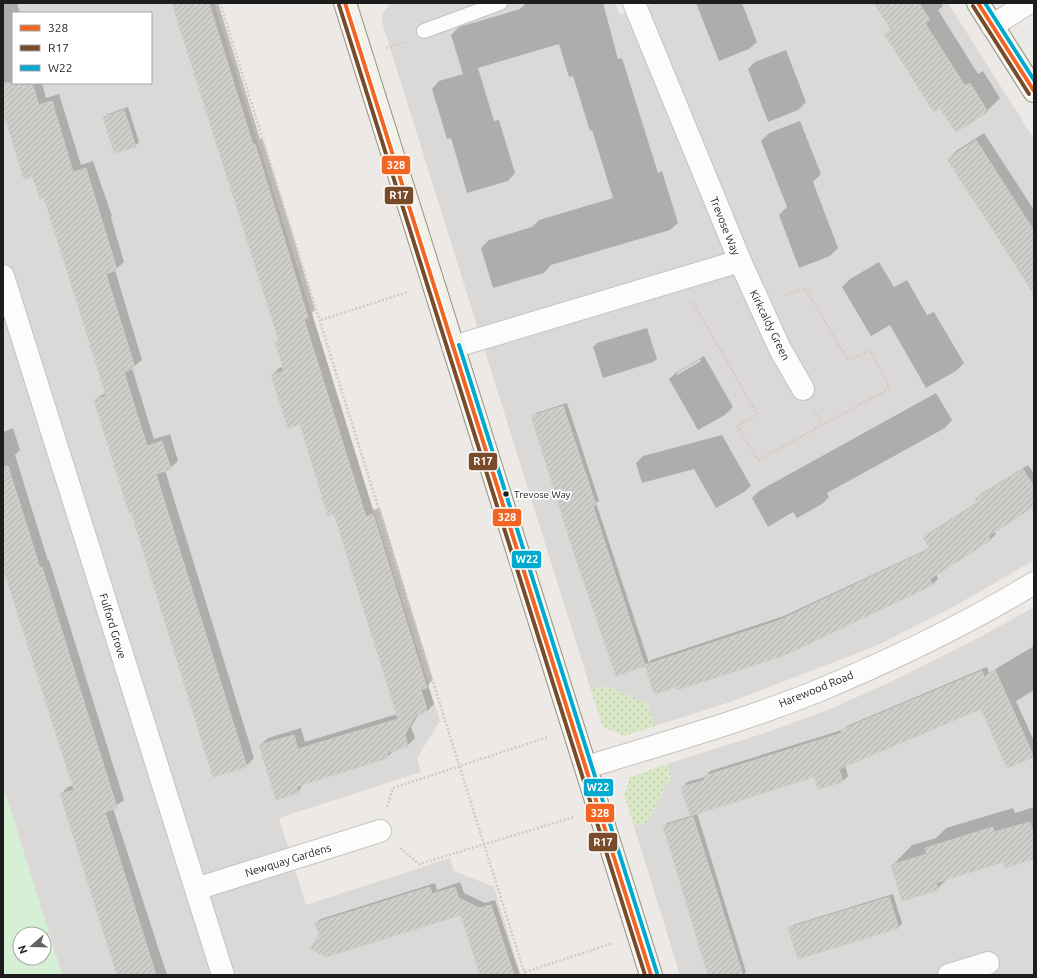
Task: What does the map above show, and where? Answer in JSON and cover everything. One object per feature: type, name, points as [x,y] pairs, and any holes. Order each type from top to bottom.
[{"type":"street","points":[[345,3],[432,284],[587,767],[651,975]]},
{"type":"street","name":"Trevose Way","points":[[452,346],[740,261],[634,3]]},
{"type":"street","points":[[978,3],[1034,91]]},
{"type":"street","points":[[992,26],[1028,3]]},
{"type":"street","name":"Kirkcaldy Green","points":[[740,261],[780,349],[803,389]]},
{"type":"street","name":"Fulford Grove","points":[[3,276],[223,975]]},
{"type":"street","name":"Harewood Road","points":[[587,767],[736,720],[819,690],[927,643],[992,609],[1034,583]]},
{"type":"street","name":"Newquay Gardens","points":[[196,889],[380,831]]},
{"type":"street","points":[[949,975],[988,963]]},
{"type":"lane","points":[[424,31],[500,3]]},
{"type":"path","points":[[220,3],[321,320],[525,974],[638,935]]},
{"type":"path","points":[[361,55],[416,40],[424,31]]},
{"type":"path","points":[[321,320],[432,284]]},
{"type":"path","points":[[574,728],[393,788],[380,831],[419,864],[599,809]]},
{"type":"shaded area","points":[[3,3],[214,3],[440,721],[417,758],[421,772],[279,818],[306,905],[450,858],[454,871],[494,887],[521,975],[62,975],[52,943],[52,926],[47,926],[3,786]]},
{"type":"shaded area","points":[[615,3],[620,15],[654,3],[948,3],[1034,139],[1034,560],[953,607],[878,645],[730,702],[655,726],[648,704],[606,686],[591,690],[382,22],[383,13],[390,4]]},
{"type":"shaded area","points":[[1034,607],[1034,975],[680,975],[634,826],[647,822],[671,778],[667,764],[771,731],[833,708],[903,676],[984,635]]},
{"type":"green space","points":[[606,686],[648,704],[655,726],[624,736],[603,727],[591,690]]},
{"type":"green space","points":[[667,764],[671,778],[647,822],[634,826],[624,795],[630,777]]},
{"type":"green space","points":[[3,786],[47,926],[12,926],[12,966],[52,966],[52,943],[62,975],[3,975]]},
{"type":"building","points":[[172,3],[209,3],[253,145],[255,144],[282,231],[308,318],[304,319],[366,517],[373,514],[427,688],[420,690],[427,712],[416,715],[410,725],[405,735],[408,746],[387,753],[388,758],[296,787],[298,793],[276,800],[259,745],[294,735],[298,749],[398,719],[334,514],[328,516],[300,424],[288,428],[271,375],[284,371],[275,342],[279,341]]},
{"type":"building","points":[[874,3],[919,3],[930,20],[925,23],[965,86],[970,83],[988,112],[956,132],[940,108],[934,112],[884,34],[891,30]]},
{"type":"building","points":[[3,83],[32,84],[39,105],[52,101],[73,172],[86,168],[117,270],[106,274],[135,368],[124,372],[147,446],[162,441],[171,469],[156,474],[247,767],[213,777],[131,512],[129,513],[94,400],[106,396],[80,312],[44,198],[40,199],[33,177],[24,179],[3,111]]},
{"type":"building","points":[[124,110],[136,147],[114,153],[103,117]]},
{"type":"building","points":[[976,140],[1034,231],[1034,294],[947,159]]},
{"type":"building","points":[[563,406],[596,505],[593,506],[645,666],[616,676],[574,553],[531,416]]},
{"type":"building","points":[[8,466],[40,568],[42,567],[117,808],[105,812],[156,975],[117,975],[60,794],[74,790],[3,568],[3,467]]},
{"type":"building","points":[[1023,469],[1034,487],[1034,507],[988,536],[991,540],[930,579],[933,585],[783,656],[677,690],[676,687],[654,694],[645,665],[778,621],[930,549],[923,538],[978,503],[975,499]]},
{"type":"building","points":[[995,670],[1034,757],[1007,768],[981,709],[839,769],[843,782],[818,789],[814,777],[690,816],[681,787],[705,780],[704,776],[842,733],[841,730],[982,671],[984,677]]},
{"type":"building","points":[[693,817],[743,975],[708,975],[663,826]]},
{"type":"building","points":[[1030,822],[1034,836],[1034,859],[1005,868],[1003,862],[936,883],[938,890],[902,901],[891,865],[927,854],[925,848],[993,827],[994,832]]},
{"type":"building","points":[[430,887],[432,894],[455,887],[459,898],[479,908],[491,905],[514,975],[480,975],[461,915],[326,957],[310,948],[319,934],[315,923]]},
{"type":"building","points":[[889,897],[899,928],[798,959],[788,928]]},
{"type":"transit line","name":"328","points":[[345,3],[651,975]]},
{"type":"transit line","name":"328","points":[[978,3],[1034,91]]},
{"type":"transit line","name":"W22","points":[[985,3],[1034,80]]},
{"type":"transit line","name":"R17","points":[[339,5],[645,975]]},
{"type":"transit line","name":"R17","points":[[973,6],[1029,94]]},
{"type":"transit line","name":"W22","points":[[459,345],[657,973]]},
{"type":"place","name":"Trevose Way","points":[[506,494]]}]
